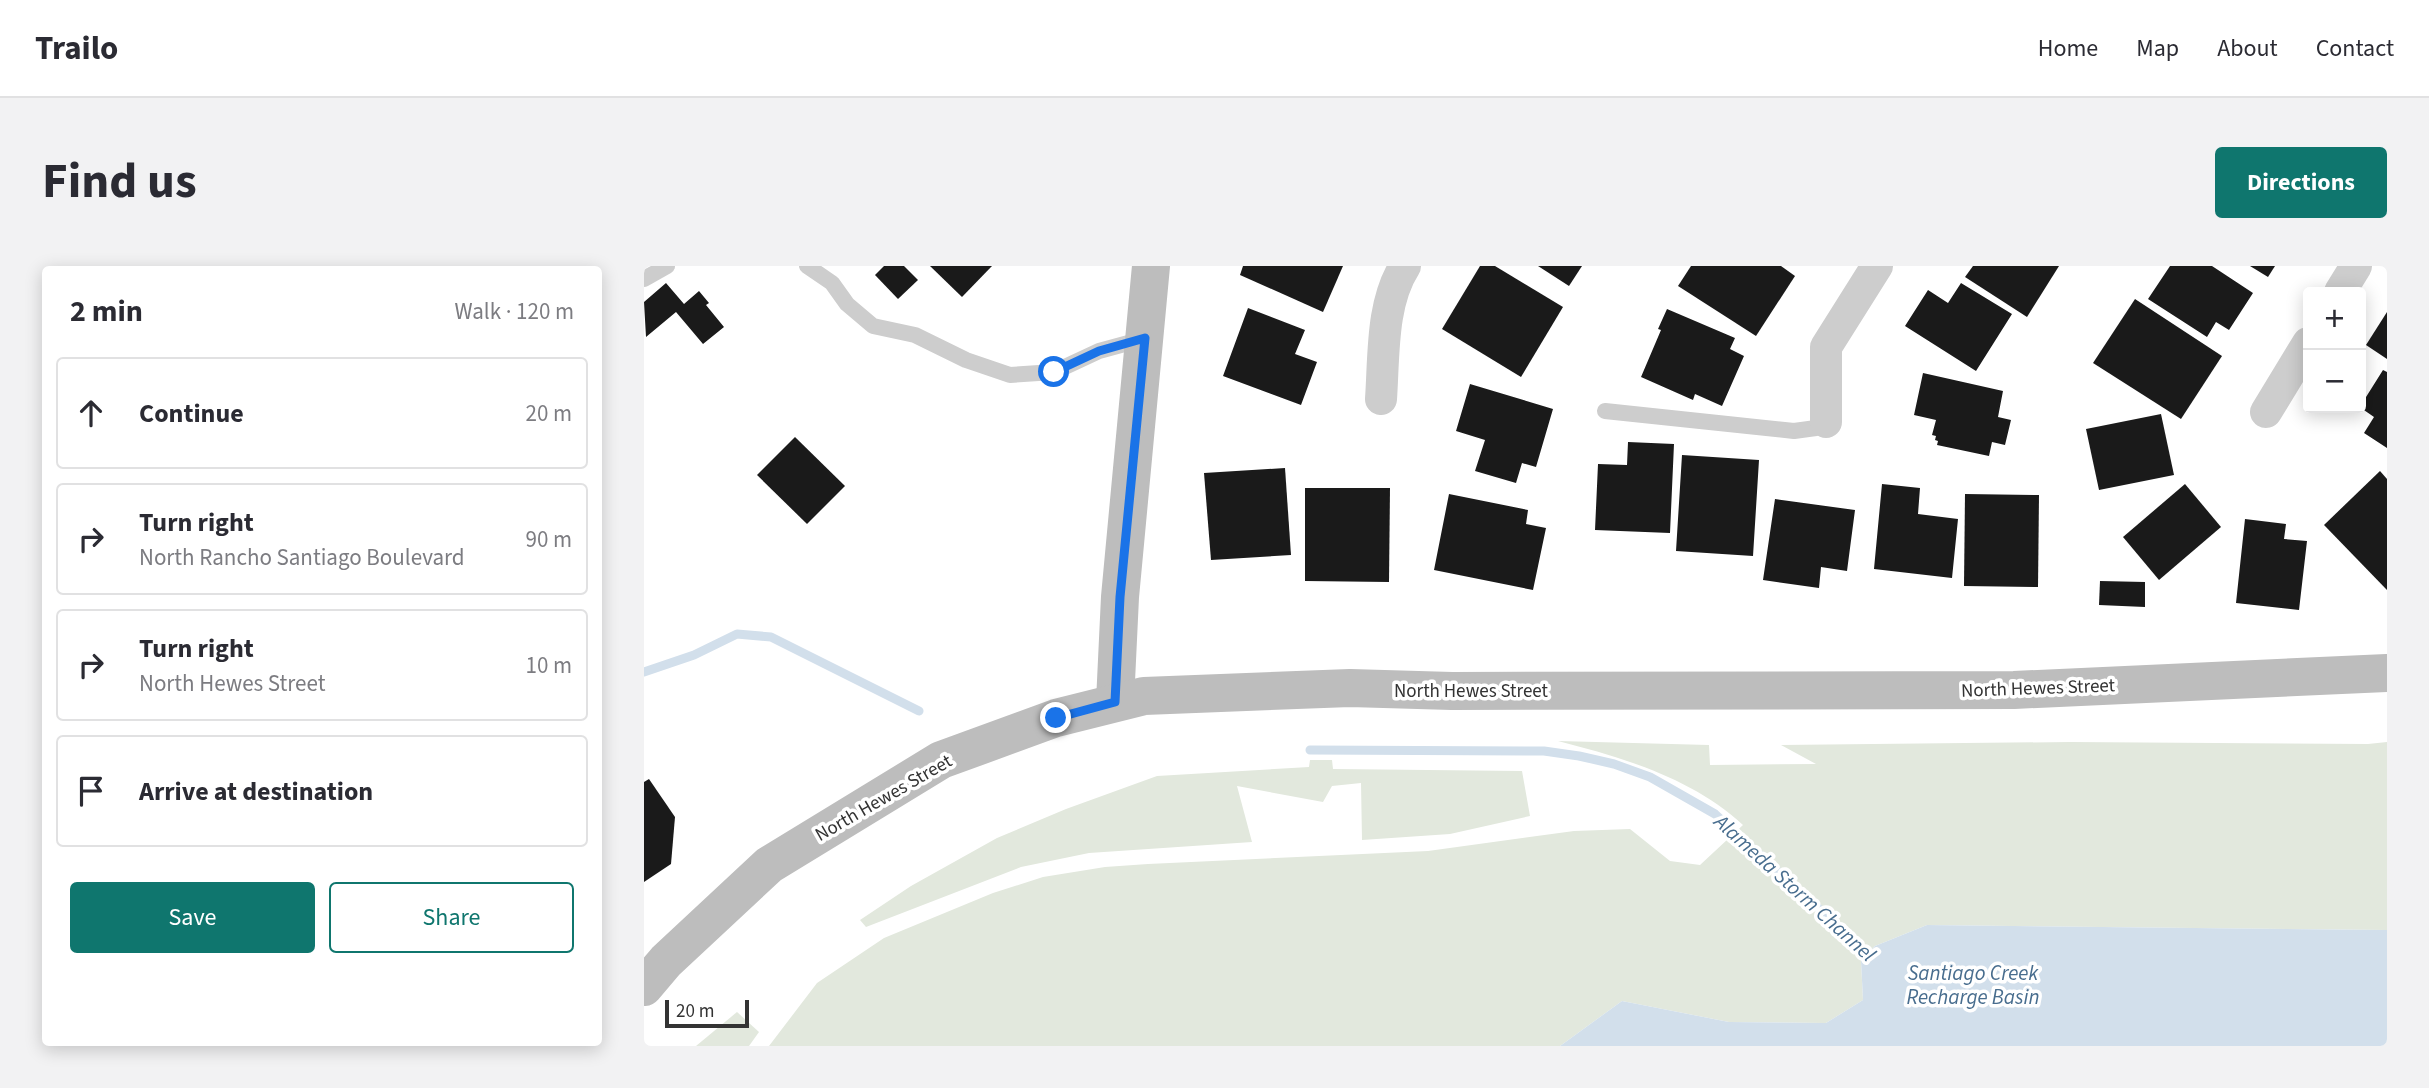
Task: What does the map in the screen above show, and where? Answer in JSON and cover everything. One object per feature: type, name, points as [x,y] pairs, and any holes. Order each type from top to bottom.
[{"type":"main road","points":[[1115,702],[1120,597],[1152,266]]},
{"type":"main road","name":"North Hewes Street","points":[[644,986],[666,961],[769,865],[941,760],[1056,718],[1144,696],[1350,688],[1452,691],[2014,690],[2387,673]]},
{"type":"street","points":[[1381,399],[1387,316],[1405,266]]},
{"type":"street","points":[[1826,422],[1826,347],[1877,266]]},
{"type":"street","points":[[2343,287],[2356,266]]},
{"type":"street","points":[[2266,412],[2304,350]]},
{"type":"lane","points":[[644,279],[667,266]]},
{"type":"lane","points":[[807,266],[832,283],[847,304],[873,326],[915,335],[967,360],[1010,375],[1054,372],[1099,351],[1145,338]]},
{"type":"lane","points":[[1605,411],[1794,431],[1816,428],[1826,422]]},
{"type":"shaded area","points":[[1558,741],[1709,745],[1710,765],[1816,764],[1781,745],[2387,742],[2387,930],[1927,925],[1875,946],[1861,961],[1863,1000],[1826,1023],[1729,1022],[1622,1001],[1560,1046],[769,1046],[817,983],[884,938],[993,893],[1043,877],[1105,867],[1148,864],[1428,851],[1574,831],[1630,829],[1670,861],[1700,865],[1743,825],[1702,794],[1679,782],[1632,763]]},
{"type":"shaded area","points":[[1310,760],[1332,760],[1333,769],[1522,771],[1530,816],[1450,834],[1362,840],[1361,783],[1332,786],[1323,802],[1237,786],[1252,842],[1089,853],[1021,867],[866,927],[860,920],[911,886],[997,838],[1066,809],[1157,776],[1309,767]]},
{"type":"shaded area","points":[[737,1012],[759,1032],[749,1046],[696,1046]]},
{"type":"water","name":"Santiago Creek Recharge Basin","points":[[1927,925],[2387,930],[2387,1046],[1560,1046],[1622,1001],[1729,1022],[1826,1023],[1863,1000],[1861,961],[1875,946]]},
{"type":"building","points":[[884,266],[904,266],[918,280],[898,299],[875,275]]},
{"type":"building","points":[[930,266],[992,266],[962,297]]},
{"type":"building","points":[[1243,266],[1343,266],[1323,312],[1240,275]]},
{"type":"building","points":[[1480,266],[1495,266],[1563,307],[1521,377],[1442,329]]},
{"type":"building","points":[[1538,266],[1582,266],[1569,286]]},
{"type":"building","points":[[1691,266],[1781,266],[1795,276],[1756,336],[1678,286]]},
{"type":"building","points":[[1973,266],[2059,266],[2027,317],[1965,277]]},
{"type":"building","points":[[2170,266],[2212,266],[2253,293],[2229,330],[2216,322],[2207,337],[2148,299]]},
{"type":"building","points":[[2250,266],[2275,266],[2268,277]]},
{"type":"building","points":[[666,283],[684,304],[699,291],[709,303],[706,305],[724,327],[703,344],[676,312],[646,337],[644,302]]},
{"type":"building","points":[[1961,283],[2012,314],[1976,371],[1905,326],[1928,290],[1948,303]]},
{"type":"building","points":[[2135,299],[2222,356],[2181,419],[2093,363]]},
{"type":"building","points":[[1248,308],[1305,330],[1295,354],[1317,362],[1301,405],[1223,376]]},
{"type":"building","points":[[1667,309],[1735,338],[1730,349],[1744,356],[1722,406],[1695,394],[1693,400],[1641,377]]},
{"type":"building","points":[[2387,312],[2387,359],[2366,345]]},
{"type":"building","points":[[2383,370],[2387,372],[2387,448],[2364,433],[2374,417],[2366,411],[2366,397]]},
{"type":"building","points":[[1923,373],[2003,391],[1998,417],[2011,420],[2005,445],[1992,442],[1989,456],[1937,445],[1936,436],[1932,435],[1936,420],[1914,415]]},
{"type":"building","points":[[1470,384],[1553,409],[1536,467],[1522,463],[1516,483],[1475,471],[1485,440],[1456,431]]},
{"type":"building","points":[[2161,414],[2174,475],[2099,490],[2086,429]]},
{"type":"building","points":[[795,437],[845,486],[807,524],[757,475]]},
{"type":"building","points":[[1628,442],[1674,444],[1670,533],[1595,530],[1598,464],[1627,465]]},
{"type":"building","points":[[1682,455],[1759,460],[1753,556],[1676,551]]},
{"type":"building","points":[[1285,468],[1291,555],[1211,560],[1204,473]]},
{"type":"building","points":[[2380,471],[2387,479],[2387,590],[2324,525]]},
{"type":"building","points":[[1882,484],[1920,488],[1918,514],[1958,519],[1952,578],[1874,569]]},
{"type":"building","points":[[2185,484],[2221,527],[2159,580],[2123,537]]},
{"type":"building","points":[[1305,488],[1390,488],[1389,582],[1305,581]]},
{"type":"building","points":[[1449,494],[1528,510],[1526,524],[1546,528],[1533,590],[1434,570]]},
{"type":"building","points":[[1965,494],[2039,495],[2038,587],[1964,586]]},
{"type":"building","points":[[1775,499],[1855,510],[1847,571],[1821,567],[1819,588],[1763,580]]},
{"type":"building","points":[[2245,519],[2286,524],[2284,539],[2307,541],[2299,610],[2236,603]]},
{"type":"building","points":[[2100,581],[2145,582],[2145,607],[2099,605]]},
{"type":"building","points":[[649,779],[675,817],[671,864],[644,882],[644,782]]},
{"type":"waterway","name":"Alameda Storm Channel","points":[[644,672],[694,655],[737,634],[771,637],[919,711]]},
{"type":"waterway","name":"Alameda Storm Channel","points":[[1310,750],[1544,751],[1614,764],[1650,777],[1715,814],[1875,960]]},
{"type":"route","points":[[1054,372],[1099,351],[1145,338],[1120,597],[1115,702],[1056,718]]}]
